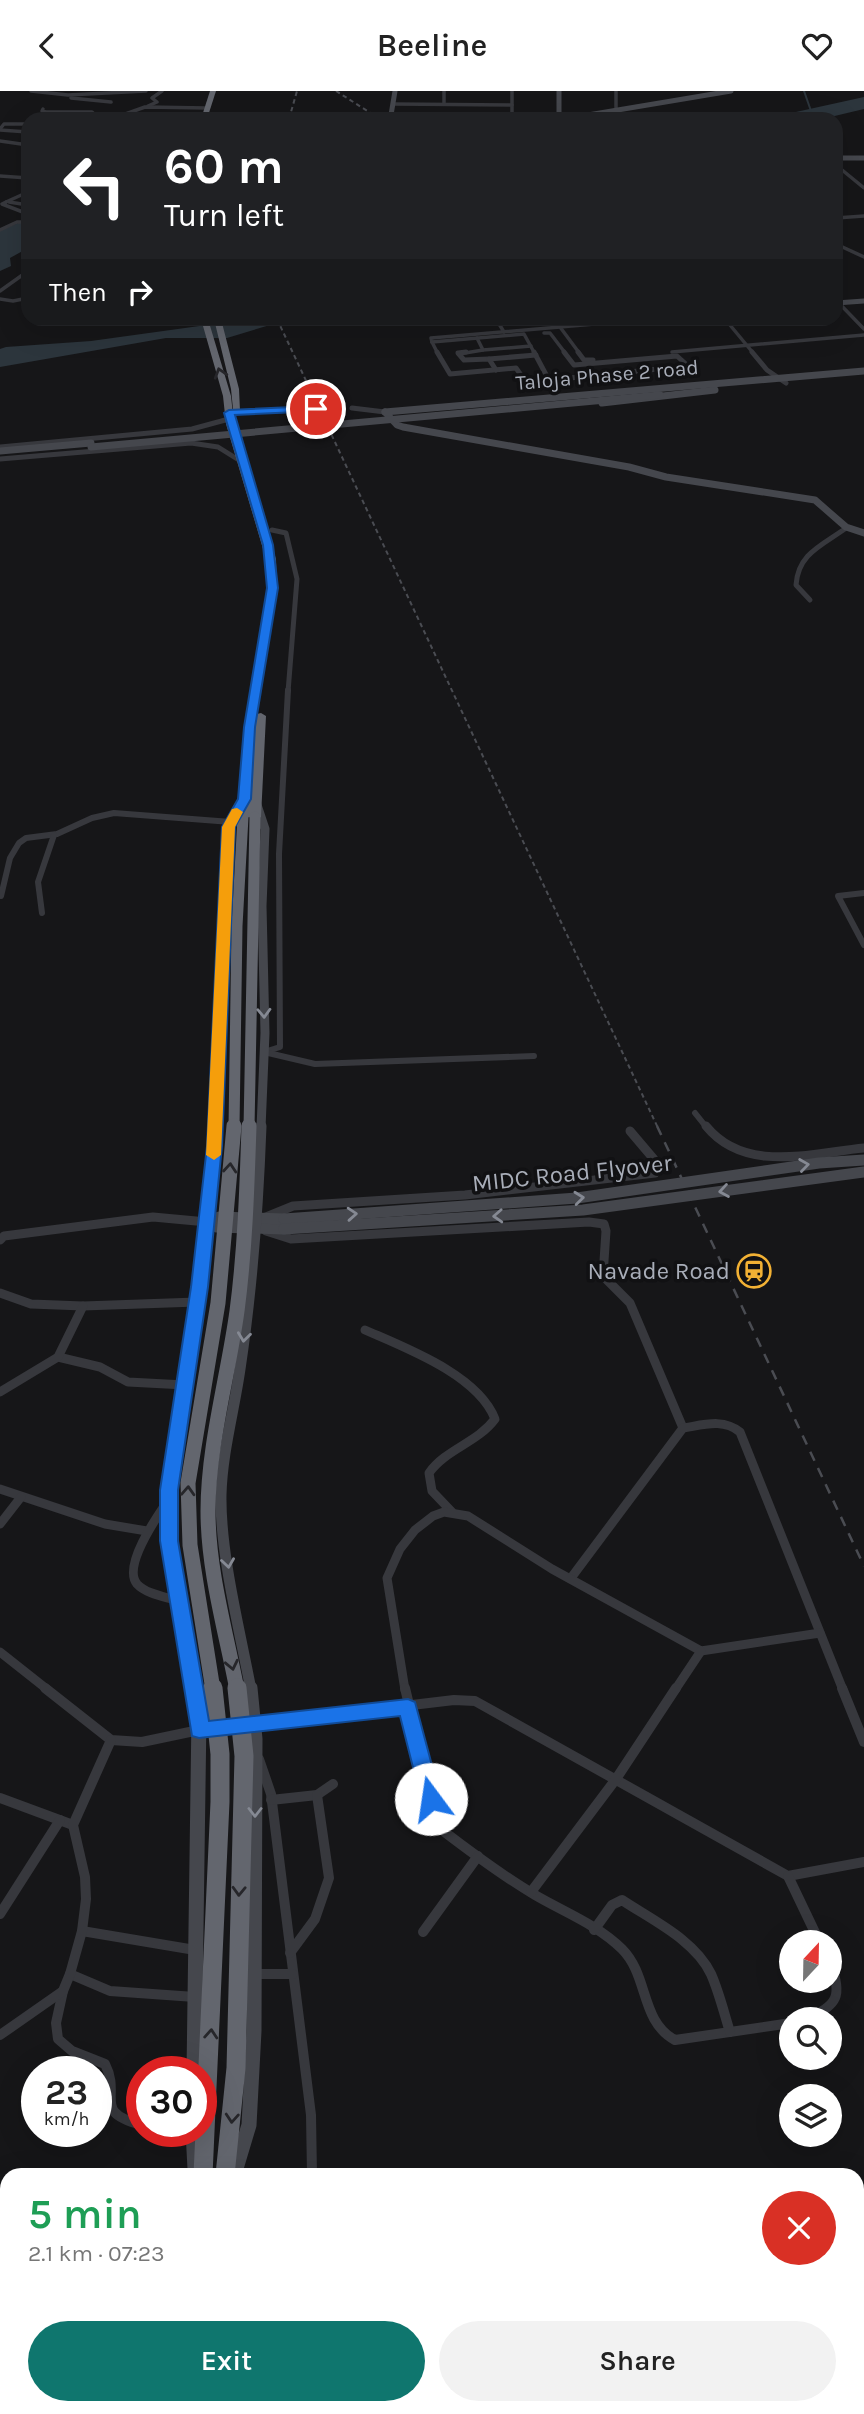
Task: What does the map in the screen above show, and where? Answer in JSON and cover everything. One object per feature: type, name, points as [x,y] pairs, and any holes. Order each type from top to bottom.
[{"type":"highway","points":[[207,112],[216,91]]},
{"type":"highway","points":[[208,112],[216,91]]},
{"type":"highway","points":[[206,326],[232,415],[242,462],[268,545],[272,588],[250,727],[250,799]]},
{"type":"highway","points":[[203,2168],[214,2001],[220,1772],[213,1685],[190,1556],[188,1483],[218,1303],[233,1135],[237,926],[243,819],[250,799],[279,599],[279,559],[238,424],[232,415],[225,350],[219,326]]},
{"type":"highway","points":[[226,2168],[236,2068],[244,1756],[240,1703],[213,1567],[208,1512],[211,1472],[237,1310],[247,1203],[243,819]]},
{"type":"main road","points":[[392,112],[395,91]]},
{"type":"main road","points":[[559,91],[560,112]]},
{"type":"main road","points":[[603,112],[731,91]]},
{"type":"main road","points":[[843,158],[864,157]]},
{"type":"main road","points":[[843,302],[864,301]]},
{"type":"main road","name":"Taloja Phase 2 road","points":[[394,421],[629,402],[716,387],[864,373]]},
{"type":"main road","name":"Taloja Phase 2 road","points":[[385,412],[672,385],[716,387]]},
{"type":"main road","points":[[0,453],[716,387]]},
{"type":"main road","points":[[385,412],[403,427],[648,473],[815,500],[824,504],[830,515],[846,529],[864,533]]},
{"type":"main road","points":[[194,2056],[200,1715],[169,1541],[169,1499],[207,1222],[243,819],[250,799]]},
{"type":"main road","points":[[236,2168],[249,2125],[255,1975],[255,1747],[251,1691],[228,1564],[221,1496],[259,1224],[264,1052],[262,907],[265,829],[250,799]]},
{"type":"main road","name":"MIDC Road Flyover","points":[[284,1224],[577,1198],[819,1163],[864,1160]]},
{"type":"main road","name":"MIDC Road Flyover","points":[[284,1224],[583,1210],[821,1176],[864,1173]]},
{"type":"main road","points":[[207,1222],[217,1227],[284,1224]]},
{"type":"main road","points":[[194,2147],[195,2168]]},
{"type":"street","points":[[34,91],[111,102]]},
{"type":"street","points":[[58,94],[146,91]]},
{"type":"street","points":[[131,112],[157,102],[152,98],[162,91]]},
{"type":"street","points":[[444,91],[444,104]]},
{"type":"street","points":[[512,91],[512,112]]},
{"type":"street","points":[[615,110],[616,91]]},
{"type":"street","points":[[103,93],[111,102]]},
{"type":"street","points":[[88,111],[96,101]]},
{"type":"street","points":[[43,109],[46,112],[88,111],[109,106],[111,102]]},
{"type":"street","points":[[393,104],[512,105]]},
{"type":"street","points":[[145,107],[207,108]]},
{"type":"street","points":[[21,124],[4,124],[0,130],[21,132]]},
{"type":"street","points":[[0,141],[21,144]]},
{"type":"street","points":[[843,171],[864,188]]},
{"type":"street","points":[[0,176],[21,178]]},
{"type":"street","points":[[853,179],[864,178]]},
{"type":"street","points":[[21,195],[2,204],[21,215]]},
{"type":"street","points":[[6,202],[21,204]]},
{"type":"street","points":[[843,218],[864,216]]},
{"type":"street","points":[[0,230],[21,221]]},
{"type":"street","points":[[843,247],[864,257]]},
{"type":"street","points":[[843,251],[849,250]]},
{"type":"street","points":[[0,291],[21,275]]},
{"type":"street","points":[[0,277],[13,280]]},
{"type":"street","points":[[0,299],[21,303]]},
{"type":"street","points":[[13,301],[21,299]]},
{"type":"street","points":[[843,308],[864,329]]},
{"type":"street","points":[[500,326],[504,332]]},
{"type":"street","points":[[432,342],[571,326]]},
{"type":"street","points":[[731,326],[767,370],[784,380]]},
{"type":"street","points":[[559,327],[584,361],[864,335]]},
{"type":"street","points":[[523,333],[552,384],[529,386],[517,368],[450,374],[431,338],[504,332],[550,333],[574,366],[611,360]]},
{"type":"street","points":[[477,338],[484,350]]},
{"type":"street","points":[[531,346],[458,353],[464,360],[536,355]]},
{"type":"street","points":[[550,380],[688,367],[678,356],[657,356]]},
{"type":"street","points":[[489,359],[496,370]]},
{"type":"street","name":"Taloja Phase 2 road","points":[[352,408],[385,412]]},
{"type":"street","points":[[0,453],[192,429],[232,415],[316,409]]},
{"type":"street","points":[[0,453],[191,443],[216,445],[229,450],[242,462]]},
{"type":"street","points":[[810,600],[796,585],[795,569],[799,561],[846,529]]},
{"type":"street","points":[[264,1052],[280,1047],[280,828],[283,749],[297,579],[286,533],[272,530]]},
{"type":"street","points":[[1,896],[12,850],[18,841],[36,835],[54,835],[100,815],[114,813],[243,819]]},
{"type":"street","points":[[42,913],[36,882],[54,835]]},
{"type":"street","points":[[864,893],[838,896],[864,945]]},
{"type":"street","points":[[264,1052],[314,1064],[534,1056]]},
{"type":"street","points":[[695,1113],[708,1133],[722,1145],[753,1156],[773,1157],[864,1148]]},
{"type":"street","points":[[259,1224],[293,1206],[464,1195],[655,1173],[658,1164],[654,1157],[630,1131]]},
{"type":"street","points":[[0,1240],[4,1236],[153,1217],[207,1222]]},
{"type":"street","points":[[259,1224],[291,1239],[589,1222],[604,1224],[606,1231],[603,1276],[630,1303],[683,1428]]},
{"type":"street","points":[[0,1293],[31,1304],[83,1306],[197,1302]]},
{"type":"street","points":[[0,1392],[58,1357],[83,1306]]},
{"type":"street","points":[[365,1330],[449,1371],[487,1401],[495,1411],[495,1419],[478,1440],[449,1454],[433,1466],[429,1473],[432,1491],[452,1512],[468,1517],[701,1651],[820,1633]]},
{"type":"street","points":[[58,1357],[100,1367],[128,1382],[185,1385]]},
{"type":"street","points":[[571,1578],[683,1428],[728,1424],[740,1432],[864,1742]]},
{"type":"street","points":[[0,1489],[105,1524],[147,1531]]},
{"type":"street","points":[[0,1524],[21,1497]]},
{"type":"street","points":[[169,1499],[147,1531],[134,1567],[135,1582],[178,1601]]},
{"type":"street","points":[[452,1512],[430,1517],[396,1552],[389,1564],[387,1578],[408,1707],[437,1822],[442,1830],[531,1892],[627,1953],[660,2034],[675,2040],[779,2025]]},
{"type":"street","points":[[531,1892],[616,1779],[701,1651]]},
{"type":"street","points":[[0,1652],[111,1740],[121,1744],[134,1744],[199,1730],[454,1700],[475,1701],[788,1876],[814,1930]]},
{"type":"street","points":[[111,1740],[73,1825],[85,1877],[82,1931],[63,1991],[55,2031],[58,2042],[71,2052],[100,2060],[106,2066],[110,2076],[108,2106],[113,2113],[126,2118]]},
{"type":"street","points":[[255,1747],[271,1800],[311,2115],[312,2168]]},
{"type":"street","points":[[271,1800],[317,1795],[333,1784]]},
{"type":"street","points":[[290,1953],[315,1920],[329,1878],[317,1795]]},
{"type":"street","points":[[0,1798],[73,1825]]},
{"type":"street","points":[[0,1913],[60,1820]]},
{"type":"street","points":[[423,1932],[478,1856]]},
{"type":"street","points":[[788,1876],[864,1862]]},
{"type":"street","points":[[594,1930],[612,1905],[622,1900],[678,1937],[710,1972],[730,2032]]},
{"type":"street","points":[[82,1931],[195,1950]]},
{"type":"street","points":[[70,1974],[110,1991],[195,1997]]},
{"type":"street","points":[[255,1975],[293,1974]]},
{"type":"street","points":[[0,2035],[63,1991]]},
{"type":"shaded area","points":[[864,97],[864,109],[843,114],[796,112]]},
{"type":"shaded area","points":[[21,223],[21,252],[10,258],[11,266],[0,271],[0,231]]},
{"type":"shaded area","points":[[199,326],[267,326],[227,338],[166,338],[0,367],[0,349],[6,347],[91,341]]},
{"type":"waterway","points":[[804,91],[811,111]]},
{"type":"railway","points":[[291,112],[297,91]]},
{"type":"railway","points":[[336,91],[369,112]]},
{"type":"railway","points":[[280,326],[658,1128]]},
{"type":"railway","points":[[657,1126],[864,1566]]},
{"type":"slow traffic","points":[[214,1155],[228,827],[237,812]]},
{"type":"place","name":"Navade Road","points":[[754,1271]]},
{"type":"route","points":[[316,409],[229,413],[230,424],[268,545],[272,588],[250,727],[244,799],[228,827],[214,1146],[200,1287],[169,1490],[169,1541],[200,1715],[199,1730],[408,1707],[431,1799]]}]
